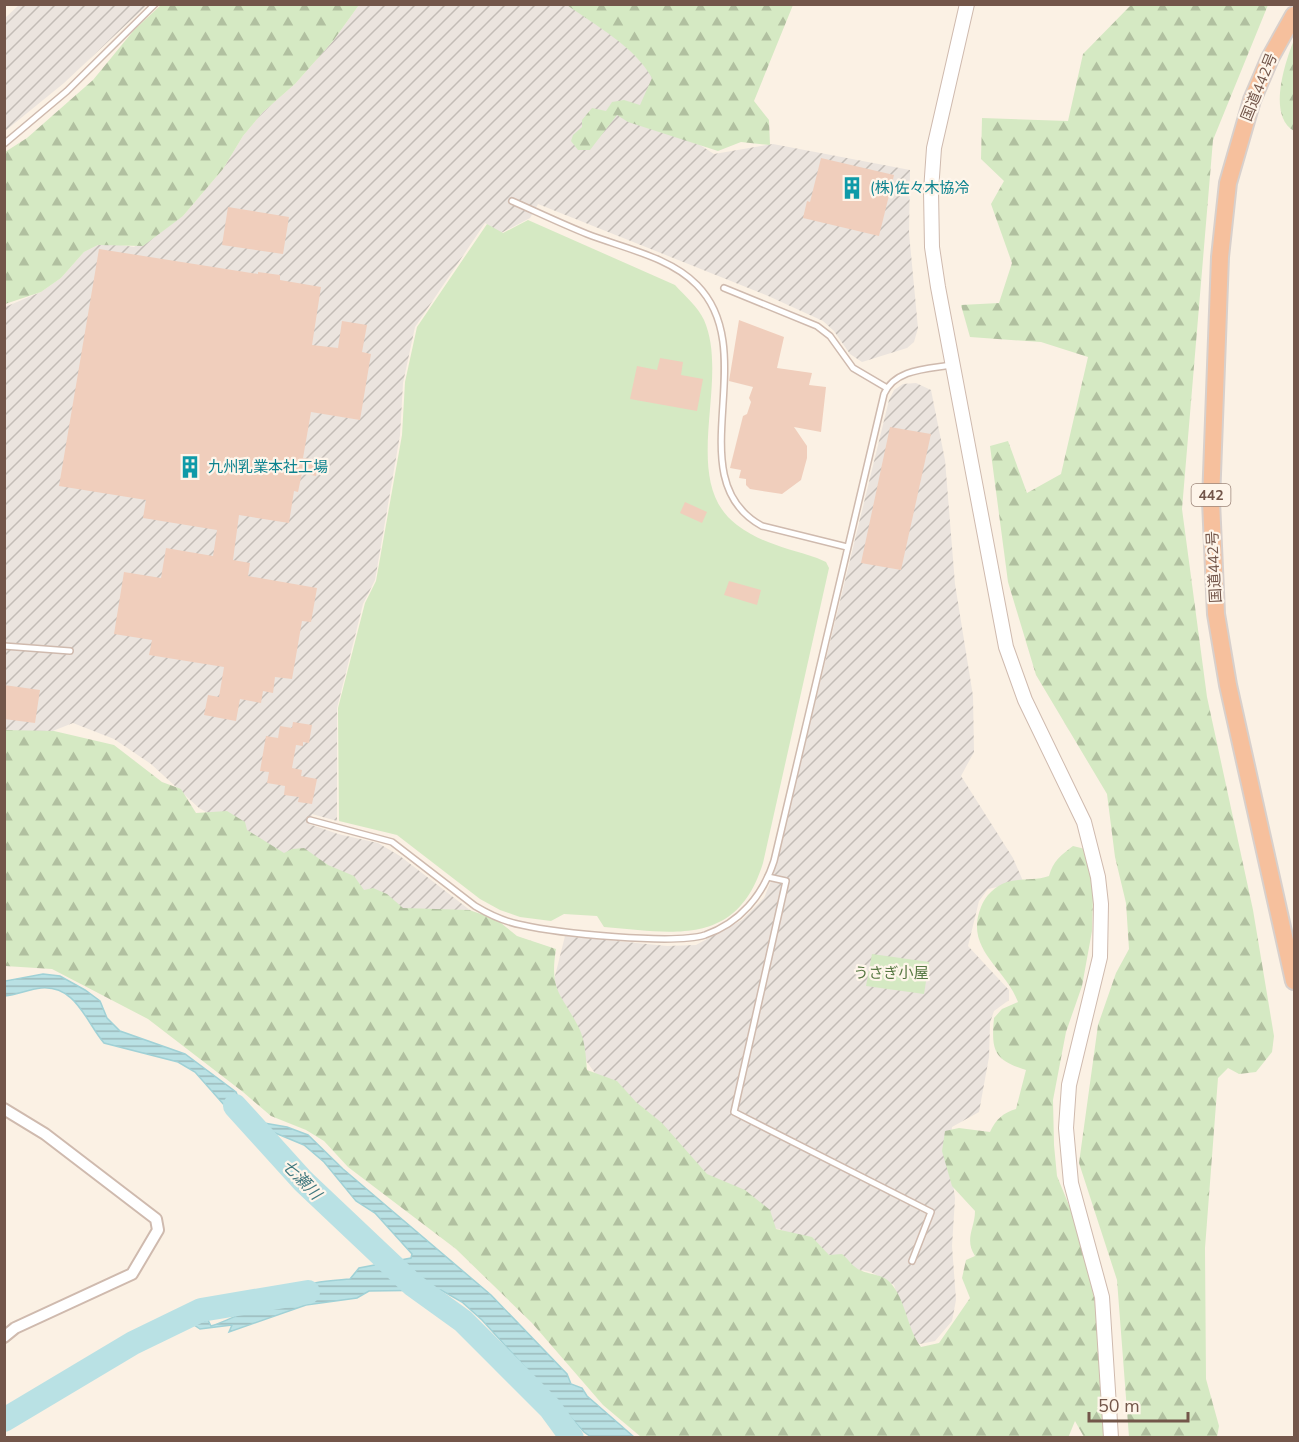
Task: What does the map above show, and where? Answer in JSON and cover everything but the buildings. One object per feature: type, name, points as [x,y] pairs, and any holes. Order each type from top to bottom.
[{"type":"highway","name":"国道442号","points":[[1294,15],[1270,58],[1252,100],[1228,183],[1220,257],[1211,501],[1216,614],[1226,675],[1294,981]]},
{"type":"street","points":[[966,4],[937,131],[931,191],[934,267],[1006,647],[1025,700],[1081,816],[1092,846],[1098,877],[1101,904],[1100,957],[1070,1085],[1066,1128],[1071,1183],[1102,1297],[1111,1437]]},
{"type":"street","points":[[4,1109],[45,1134],[156,1219],[158,1230],[132,1274],[15,1328],[4,1337]]},
{"type":"lane","points":[[4,144],[67,91],[155,4]]},
{"type":"lane","points":[[512,201],[570,228],[673,266],[697,284],[713,303],[724,338],[726,366],[721,463],[733,498],[752,520],[762,526],[847,547]]},
{"type":"lane","points":[[724,288],[822,329],[854,368],[887,388]]},
{"type":"lane","points":[[310,820],[392,842],[487,914],[505,921],[539,928],[691,938],[707,934],[736,917],[758,896],[768,877],[880,404],[887,388],[902,375],[952,365]]},
{"type":"lane","points":[[4,646],[70,651]]},
{"type":"lane","points":[[768,877],[786,881],[734,1112],[931,1212],[912,1261]]},
{"type":"shaded area","points":[[19,5],[147,5],[64,83],[5,131],[5,18]]},
{"type":"shaded area","points":[[359,5],[579,5],[659,73],[640,106],[714,154],[773,144],[910,170],[909,233],[918,328],[914,342],[907,348],[862,362],[850,354],[834,331],[823,321],[766,295],[538,204],[530,218],[501,233],[485,223],[415,327],[403,383],[400,435],[375,580],[363,604],[337,708],[337,821],[312,814],[309,824],[338,834],[378,843],[400,856],[475,914],[442,958],[289,859],[199,808],[151,764],[114,739],[73,723],[45,734],[5,730],[5,307],[41,292],[61,278],[84,252],[107,243],[134,247],[183,216],[223,169],[243,136],[263,112],[295,84],[333,41]]},
{"type":"shaded area","points":[[916,383],[931,390],[945,460],[955,584],[973,696],[974,752],[961,776],[1013,858],[1023,881],[988,889],[979,901],[968,946],[1009,990],[1009,1000],[994,1011],[990,1023],[989,1057],[979,1112],[952,1127],[949,1154],[955,1198],[952,1246],[956,1300],[952,1321],[935,1341],[920,1344],[911,1340],[894,1285],[871,1272],[838,1265],[780,1229],[759,1227],[595,1073],[581,1054],[559,1008],[553,984],[565,936],[667,946],[696,945],[742,920],[764,898],[773,876],[889,400],[894,390],[903,384]]},
{"type":"green space","points":[[162,4],[359,5],[333,41],[295,84],[263,112],[243,136],[223,169],[183,216],[143,246],[98,245],[84,252],[61,278],[41,292],[5,304],[5,152],[27,138],[93,80],[134,30]]},
{"type":"green space","points":[[567,5],[793,5],[754,101],[769,120],[770,145],[741,142],[718,151],[628,122],[617,115],[590,150],[578,150],[571,141],[573,135],[582,127],[582,120],[592,108],[606,111],[612,102],[624,100],[640,105],[652,78],[625,46]]},
{"type":"green space","points":[[1131,5],[1268,5],[1213,140],[1182,509],[1207,697],[1253,910],[1274,1036],[1272,1052],[1256,1072],[1239,1074],[1228,1068],[1218,1078],[1205,1248],[1206,1379],[1219,1426],[1217,1437],[1129,1437],[1117,1280],[1079,1163],[1098,1025],[1116,973],[1129,949],[1126,903],[1115,857],[1107,794],[1036,675],[1008,582],[990,446],[1008,441],[1027,493],[1061,474],[1088,357],[1041,342],[970,337],[961,305],[999,303],[1012,263],[991,204],[1004,181],[981,159],[982,118],[1068,121],[1083,54]]},
{"type":"green space","points":[[1294,40],[1294,131],[1286,124],[1281,114],[1280,88]]},
{"type":"green space","points":[[528,220],[675,285],[695,306],[704,320],[711,345],[708,457],[711,483],[720,506],[737,525],[746,531],[776,545],[826,562],[829,568],[763,863],[752,890],[737,909],[720,922],[700,929],[679,932],[604,927],[597,916],[564,914],[551,921],[520,917],[500,910],[480,899],[397,835],[339,821],[338,708],[365,603],[376,581],[402,435],[405,382],[417,327],[487,224],[503,233]]},
{"type":"green space","points":[[4,730],[54,731],[114,745],[162,782],[181,789],[196,813],[227,811],[245,822],[247,830],[284,853],[292,849],[304,848],[328,865],[354,876],[364,890],[373,888],[387,894],[403,908],[469,910],[496,919],[517,936],[556,949],[554,975],[558,992],[581,1033],[587,1070],[617,1081],[636,1102],[662,1123],[707,1174],[745,1190],[770,1210],[776,1229],[812,1237],[829,1255],[842,1254],[858,1269],[882,1277],[889,1282],[898,1293],[916,1340],[921,1347],[939,1343],[970,1298],[962,1278],[966,1260],[975,1256],[970,1239],[975,1211],[952,1186],[942,1151],[945,1131],[959,1128],[990,1132],[1000,1117],[1016,1109],[1026,1070],[1001,1058],[994,1046],[994,1018],[1002,1009],[1018,1002],[982,946],[977,922],[981,907],[988,895],[998,886],[1012,881],[1049,876],[1058,859],[1073,846],[1085,849],[1094,862],[1092,931],[1082,986],[1066,1032],[1053,1100],[1054,1145],[1057,1176],[1075,1220],[1092,1283],[1099,1334],[1104,1437],[1084,1437],[1075,1421],[1068,1438],[641,1437],[603,1405],[532,1323],[456,1249],[348,1167],[324,1141],[306,1130],[271,1116],[148,1019],[52,969],[5,966]]},
{"type":"green space","name":"うさぎ小屋","points":[[872,954],[929,962],[924,994],[866,986]]},
{"type":"water","points":[[43,974],[60,976],[100,1001],[107,1018],[120,1031],[185,1054],[236,1092],[239,1099],[234,1103],[264,1123],[287,1127],[308,1135],[343,1169],[491,1295],[567,1374],[571,1384],[582,1388],[587,1396],[634,1437],[591,1437],[584,1432],[482,1320],[462,1302],[441,1290],[369,1291],[357,1298],[306,1305],[229,1332],[232,1325],[200,1329],[191,1323],[171,1333],[172,1326],[183,1321],[188,1314],[183,1313],[167,1323],[162,1321],[165,1317],[194,1305],[199,1322],[208,1320],[211,1326],[296,1287],[350,1279],[359,1268],[411,1258],[412,1254],[375,1213],[356,1201],[324,1162],[304,1145],[268,1130],[249,1127],[232,1114],[195,1072],[178,1062],[104,1043],[79,1007],[63,992],[41,988],[5,996],[5,981]]},
{"type":"waterway","name":"七瀬川","points":[[235,1106],[303,1181],[413,1285],[463,1321],[550,1408],[572,1438]]},
{"type":"waterway","points":[[4,1420],[133,1343],[201,1310],[308,1292]]},
{"type":"place","name":"(株)佐々木協冷","points":[[852,188]]},
{"type":"place","name":"九州乳業本社工場","points":[[190,467]]}]
